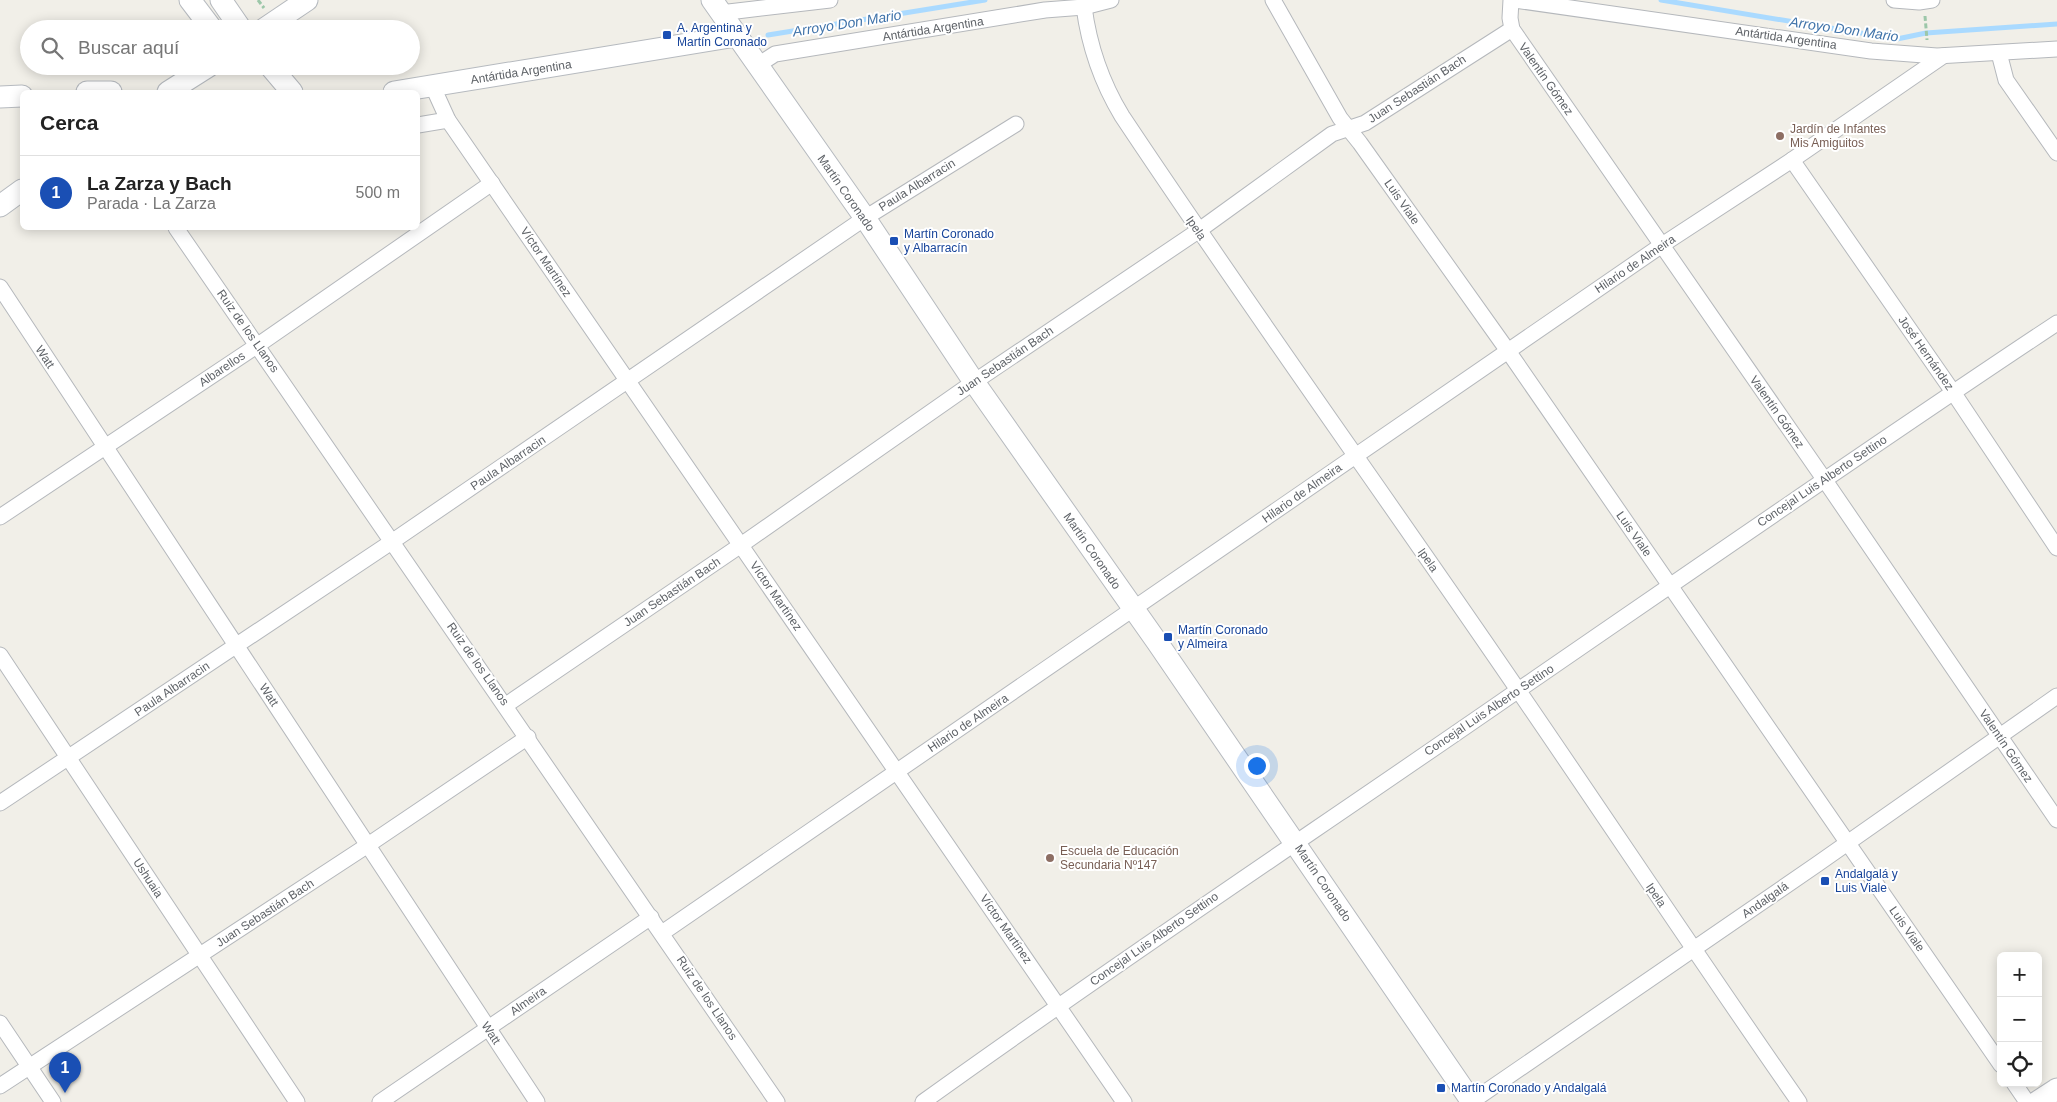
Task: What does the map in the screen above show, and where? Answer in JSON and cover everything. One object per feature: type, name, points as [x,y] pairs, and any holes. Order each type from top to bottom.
[{"type":"street","points":[[190,0],[205,20]]},
{"type":"street","points":[[221,0],[235,20]]},
{"type":"street","points":[[277,20],[307,0]]},
{"type":"street","points":[[716,7],[830,0]]},
{"type":"street","name":"Antártida Argentina","points":[[758,65],[775,54],[1045,10],[1084,7],[1111,0]]},
{"type":"street","name":"Luis Viale","points":[[1273,0],[1340,118],[1508,351],[1997,1058]]},
{"type":"street","name":"Valentín Gómez","points":[[1511,0],[1510,18],[1512,29],[1824,479],[2057,820]]},
{"type":"street","name":"Antártida Argentina","points":[[1515,0],[1871,51],[1943,56],[2057,49]]},
{"type":"street","points":[[1894,0],[1923,4]]},
{"type":"street","name":"Martín Coronado","points":[[716,7],[865,218],[974,382],[1295,842],[1472,1102]]},
{"type":"street","name":"Ipela","points":[[1084,7],[1090,42],[1113,102],[1198,231],[1356,456],[1799,1102]]},
{"type":"street","name":"Juan Sebastián Bach","points":[[506,705],[741,545],[974,382],[1198,231],[1332,134],[1365,122],[1512,29]]},
{"type":"street","name":"Antártida Argentina","points":[[410,90],[736,36]]},
{"type":"street","points":[[2000,53],[2006,80],[2057,153]]},
{"type":"street","name":"Hilario de Almeira","points":[[662,933],[1662,245],[1792,160],[1943,56]]},
{"type":"street","points":[[171,90],[195,75]]},
{"type":"street","points":[[278,75],[290,90]]},
{"type":"street","name":"Víctor Martínez","points":[[433,87],[448,120],[1124,1102]]},
{"type":"street","points":[[0,97],[20,96]]},
{"type":"street","points":[[420,125],[448,120]]},
{"type":"street","name":"Paula Albarracin","points":[[0,803],[393,541],[865,218],[1016,124]]},
{"type":"street","name":"José Hernández","points":[[1792,160],[1953,392],[2057,548]]},
{"type":"street","name":"Albarellos","points":[[0,517],[492,184]]},
{"type":"street","points":[[0,206],[20,191]]},
{"type":"street","name":"Ruiz de los Llanos","points":[[177,230],[258,344],[778,1102]]},
{"type":"street","name":"Watt","points":[[0,287],[537,1102]]},
{"type":"street","name":"Concejal Luis Alberto Settino","points":[[923,1102],[1058,1005],[1295,842],[1518,691],[1824,479],[2057,323]]},
{"type":"street","name":"Ushuaia","points":[[0,655],[297,1102]]},
{"type":"street","name":"Andalgalá","points":[[1472,1102],[2057,696]]},
{"type":"street","name":"Juan Sebastián Bach","points":[[0,1086],[368,845],[528,737]]},
{"type":"street","name":"Almeira","points":[[380,1102],[651,917]]},
{"type":"street","points":[[0,1023],[53,1102]]},
{"type":"street","points":[[2017,1087],[2027,1102]]},
{"type":"street","points":[[2037,1102],[2057,1089]]},
{"type":"path","points":[[1923,4],[1927,44]]},
{"type":"waterway","name":"Arroyo Don Mario","points":[[768,35],[985,0]]},
{"type":"waterway","name":"Arroyo Don Mario","points":[[1661,0],[1897,39],[1926,33],[2057,24]]},
{"type":"place","name":"A. Argentina y Martín Coronado","points":[[667,35]]},
{"type":"place","name":"Jardín de Infantes Mis Amiguitos","points":[[1780,136]]},
{"type":"place","name":"Martín Coronado y Albarracín","points":[[894,241]]},
{"type":"place","name":"Martín Coronado y Almeira","points":[[1168,637]]},
{"type":"place","name":"Escuela de Educación Secundaria Nº147","points":[[1050,858]]},
{"type":"place","name":"Andalgalá y Luis Viale","points":[[1825,881]]},
{"type":"place","name":"Martín Coronado y Andalgalá","points":[[1441,1088]]},
{"type":"place","name":"La Zarza y Bach","points":[[65,1093]]}]
